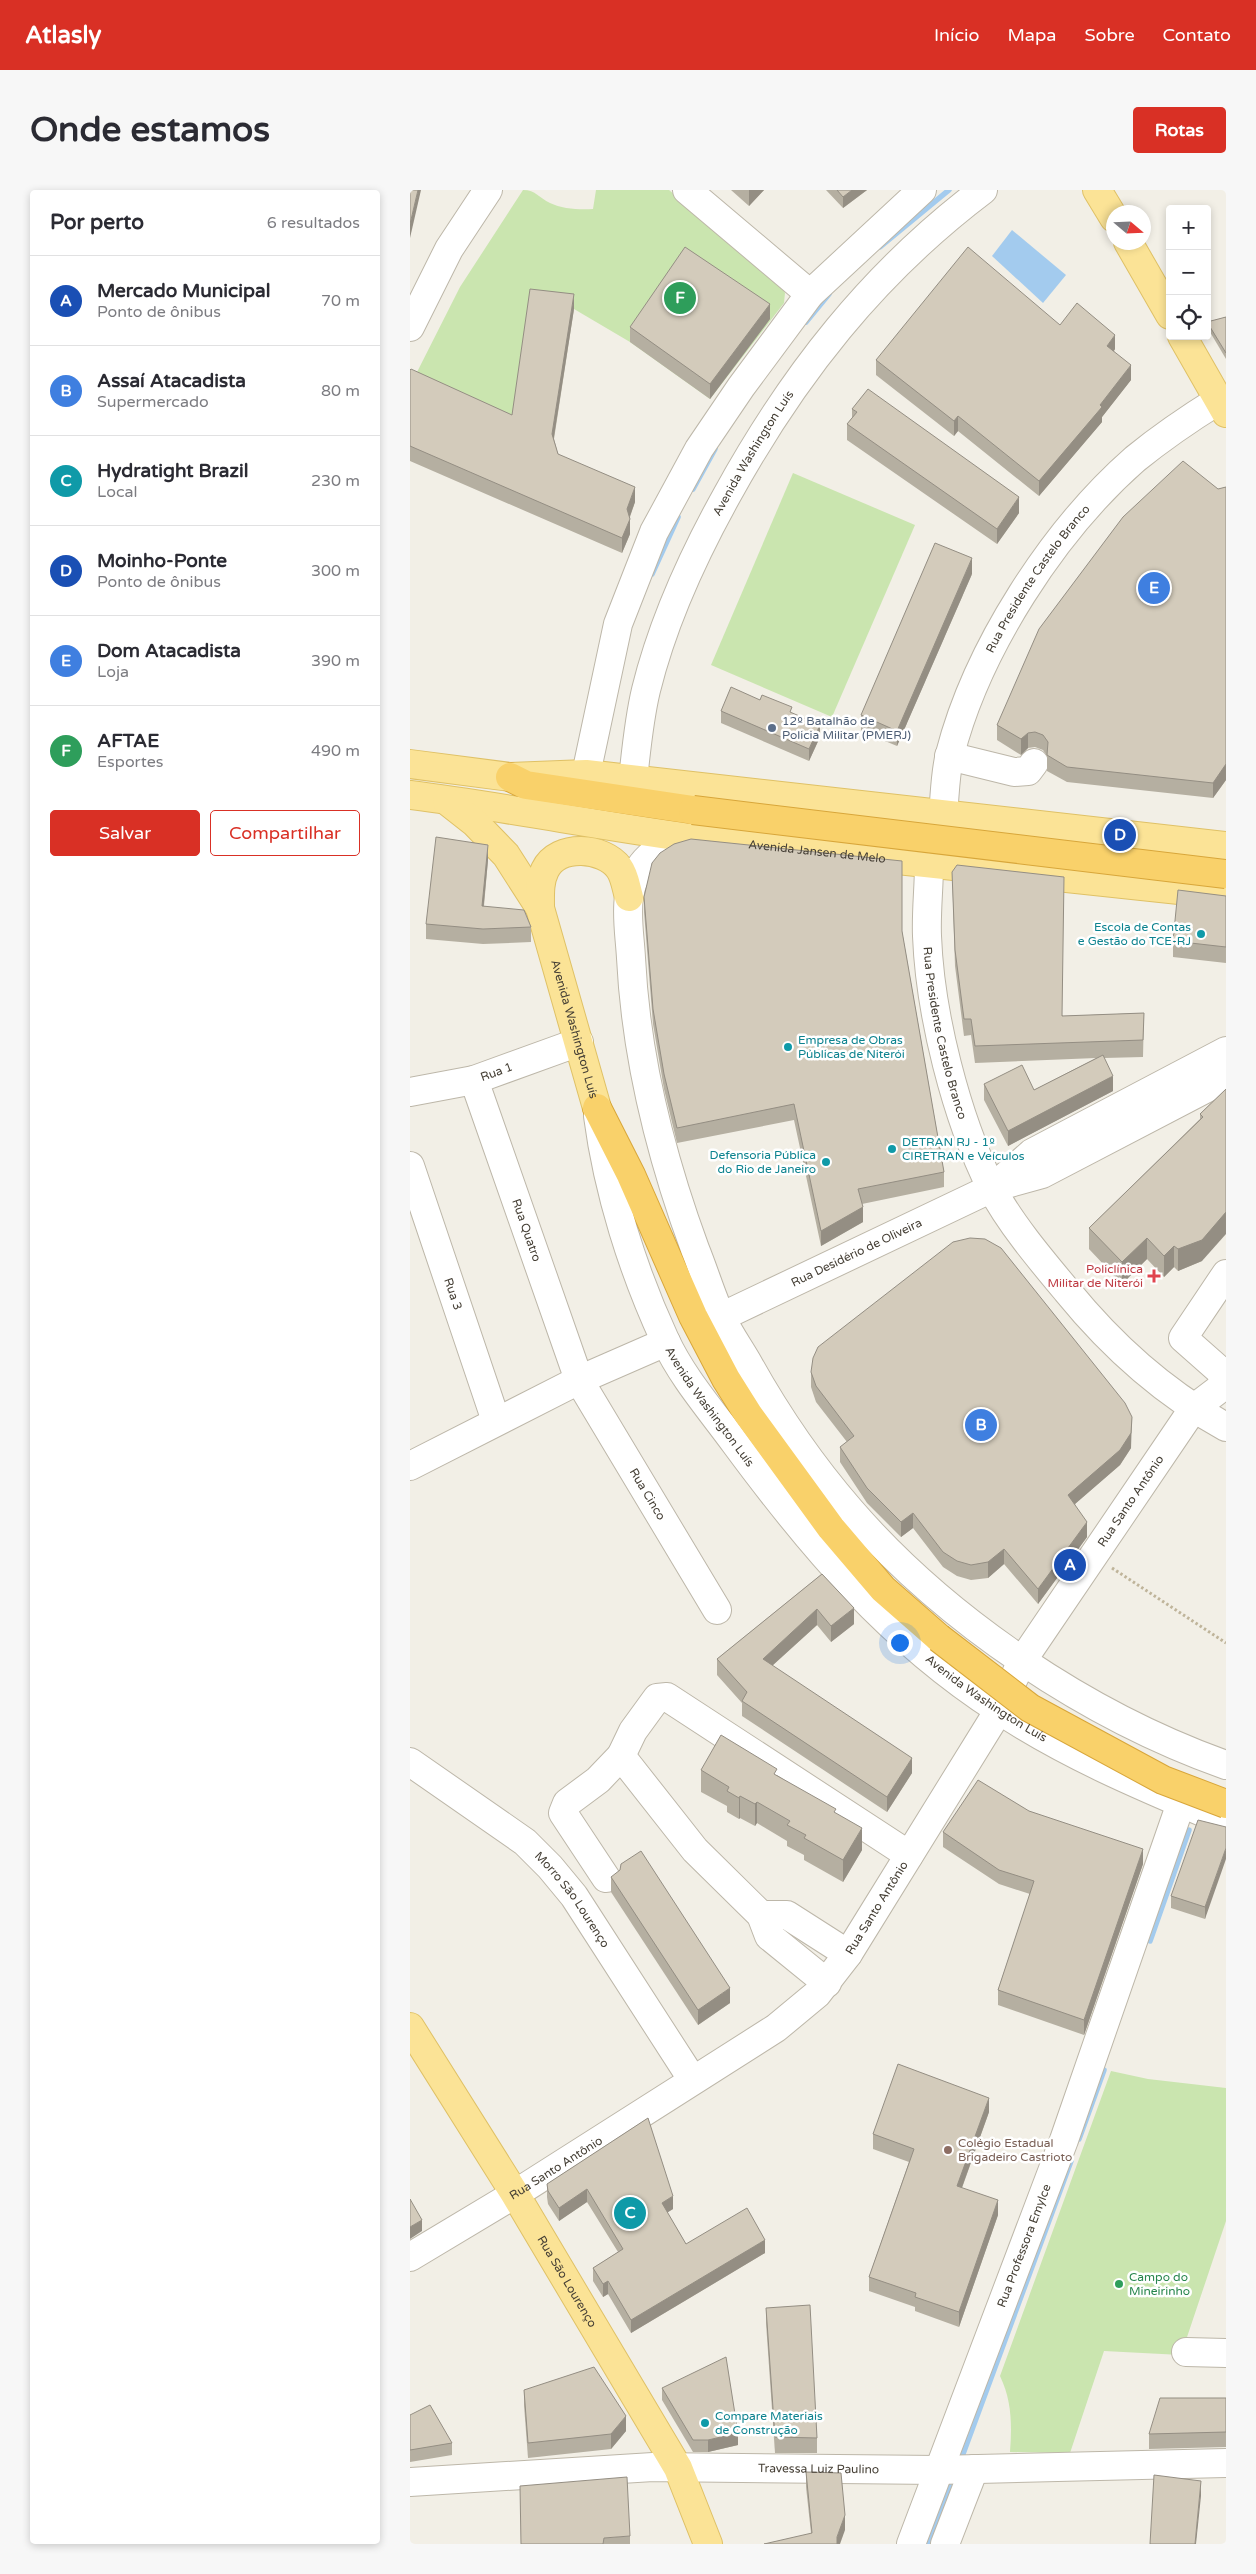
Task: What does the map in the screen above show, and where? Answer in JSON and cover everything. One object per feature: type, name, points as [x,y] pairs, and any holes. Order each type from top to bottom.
[{"type":"highway","points":[[510,777],[526,785],[693,810],[1226,874]]},
{"type":"highway","points":[[597,1108],[631,1175],[693,1316],[726,1379],[748,1414],[831,1528],[883,1589],[939,1638],[1030,1708],[1163,1780],[1226,1804]]},
{"type":"main road","points":[[1097,190],[1106,205]]},
{"type":"main road","points":[[1133,250],[1166,308]]},
{"type":"main road","points":[[1184,340],[1222,406]]},
{"type":"main road","points":[[410,764],[510,777],[586,774],[1140,838],[1226,846]]},
{"type":"main road","name":"Avenida Jansen de Melo","points":[[410,795],[690,838],[1226,895]]},
{"type":"main road","name":"Avenida Washington Luís","points":[[445,800],[475,823],[506,854],[540,908],[597,1108]]},
{"type":"main road","points":[[1134,886],[1150,880],[1158,867],[1156,858],[1140,838]]},
{"type":"main road","points":[[540,908],[540,885],[545,868],[566,853],[591,851],[606,856],[623,875],[628,897]]},
{"type":"main road","name":"Rua São Lourenço","points":[[410,2028],[515,2194],[678,2468],[708,2544]]},
{"type":"street","points":[[410,327],[449,249],[488,190]]},
{"type":"street","points":[[688,190],[810,294]]},
{"type":"street","points":[[586,774],[618,624],[654,532],[698,449],[810,294],[922,190]]},
{"type":"street","name":"Avenida Washington Luís","points":[[633,780],[646,691],[666,624],[697,548],[742,467],[786,394],[841,323],[896,266],[955,211],[983,190]]},
{"type":"street","name":"Rua Presidente Castelo Branco","points":[[943,814],[949,756],[967,699],[1003,625],[1048,558],[1095,498],[1135,460],[1170,431],[1222,406]]},
{"type":"street","points":[[949,756],[1014,772],[1028,771],[1034,763]]},
{"type":"street","points":[[690,838],[673,840],[654,850],[635,877],[628,897],[632,976],[642,1067],[655,1126],[675,1195],[721,1318],[777,1414],[808,1458],[852,1511],[911,1573],[972,1626],[1022,1661],[1141,1728],[1226,1765]]},
{"type":"street","name":"Rua Presidente Castelo Branco","points":[[929,864],[927,936],[936,1008],[950,1071],[970,1139],[992,1188],[1034,1250],[1092,1322],[1139,1366],[1193,1410],[1226,1427]]},
{"type":"street","name":"Rua 1","points":[[410,1092],[474,1080],[579,1042]]},
{"type":"street","name":"Rua Desidério de Oliveira","points":[[992,1188],[1032,1153],[1226,1051]]},
{"type":"street","name":"Rua Desidério de Oliveira","points":[[721,1318],[992,1188],[1042,1174],[1226,1078]]},
{"type":"street","name":"Rua Quatro","points":[[474,1080],[579,1380]]},
{"type":"street","name":"Avenida Washington Luís","points":[[597,1108],[608,1173],[621,1219],[636,1266],[666,1342],[698,1393],[746,1458],[808,1538],[851,1588],[897,1633],[999,1710],[1093,1765],[1226,1822]]},
{"type":"street","name":"Rua 3","points":[[410,1166],[496,1421]]},
{"type":"street","points":[[1226,1274],[1183,1338],[1226,1378]]},
{"type":"street","points":[[412,1460],[579,1380],[666,1342]]},
{"type":"street","name":"Rua Santo Antônio","points":[[410,2257],[515,2194],[692,2079],[776,2028],[828,1983],[848,1954],[999,1710],[1022,1661],[1193,1410],[1218,1390],[1226,1378]]},
{"type":"street","name":"Rua Cinco","points":[[579,1380],[717,1610]]},
{"type":"street","points":[[606,1878],[563,1813],[567,1803],[598,1780],[621,1756],[633,1731],[657,1698],[667,1697],[909,1855]]},
{"type":"street","points":[[621,1756],[695,1850],[761,1914],[768,1936],[828,1983]]},
{"type":"street","name":"Morro São Lourenço","points":[[410,1762],[525,1842],[550,1866],[574,1896],[692,2079]]},
{"type":"street","name":"Rua Professora Emylce","points":[[911,2544],[1064,2140],[1181,1803]]},
{"type":"street","points":[[761,1914],[787,1915],[848,1954]]},
{"type":"street","points":[[1186,2352],[1226,2353]]},
{"type":"street","name":"Travessa Luiz Paulino","points":[[410,2482],[654,2467],[938,2470],[1226,2463]]},
{"type":"street","points":[[945,2544],[974,2469]]},
{"type":"path","points":[[1094,1556],[1226,1643]]},
{"type":"green space","points":[[523,190],[534,193],[546,201],[565,208],[593,209],[596,190],[669,190],[780,283],[785,293],[784,303],[710,399],[630,342],[574,309],[531,304],[512,431],[411,384],[460,287]]},
{"type":"green space","points":[[793,473],[915,525],[832,717],[711,665]]},
{"type":"green space","name":"Campo do Mineirinho","points":[[1111,2071],[1148,2079],[1226,2088],[1226,2221],[1181,2355],[1104,2351],[1070,2453],[1010,2452],[1009,2404],[1000,2376]]},
{"type":"water","points":[[1012,230],[1066,275],[1043,303],[992,256]]},
{"type":"building","points":[[410,190],[418,190],[410,224]]},
{"type":"building","points":[[837,190],[852,190],[843,197]]},
{"type":"building","points":[[685,247],[770,304],[710,384],[630,327]]},
{"type":"building","points":[[968,247],[1060,325],[1077,303],[1115,335],[1107,346],[1131,365],[1100,405],[1102,407],[1039,481],[958,416],[954,421],[876,360]]},
{"type":"building","points":[[530,289],[574,294],[552,434],[558,454],[635,487],[627,509],[630,519],[622,538],[410,446],[411,369],[512,415]]},
{"type":"building","points":[[1226,317],[1226,353],[1211,329],[1211,321]]},
{"type":"building","points":[[868,389],[1019,497],[997,529],[847,424],[857,412],[852,409]]},
{"type":"building","points":[[1183,461],[1218,489],[1226,487],[1226,764],[1213,783],[1067,767],[1047,755],[1048,742],[1043,735],[1035,732],[1028,733],[1021,739],[997,725],[1039,629],[1123,517]]},
{"type":"building","points":[[935,543],[972,558],[897,731],[861,715]]},
{"type":"building","points":[[731,687],[760,700],[762,695],[792,707],[790,712],[820,725],[809,749],[721,711]]},
{"type":"building","points":[[436,837],[488,845],[482,906],[524,910],[531,927],[483,929],[426,924]]},
{"type":"building","name":"Empresa de Obras Públicas de Niterói","points":[[691,839],[902,861],[902,931],[944,1172],[858,1189],[863,1207],[821,1231],[794,1104],[677,1128],[664,1074],[653,1009],[644,897],[652,863],[660,853],[674,844]]},
{"type":"building","points":[[957,865],[1064,877],[1062,1016],[1144,1013],[1143,1040],[975,1046],[971,1019],[964,1019],[955,950],[952,872]]},
{"type":"building","name":"Escola de Contas e Gestão do TCE-RJ","points":[[1178,890],[1226,896],[1226,947],[1173,941]]},
{"type":"building","points":[[1103,1055],[1113,1076],[1008,1131],[984,1084],[1022,1065],[1034,1090]]},
{"type":"building","points":[[1226,1089],[1226,1212],[1202,1240],[1178,1249],[1174,1246],[1164,1256],[1147,1238],[1122,1262],[1089,1228],[1203,1117],[1200,1114]]},
{"type":"building","points":[[970,1238],[985,1239],[1001,1248],[1125,1403],[1132,1417],[1131,1433],[1120,1450],[1068,1495],[1087,1522],[1038,1589],[1004,1549],[988,1562],[971,1565],[957,1561],[943,1552],[913,1513],[901,1522],[867,1488],[840,1447],[854,1436],[816,1386],[811,1372],[813,1358],[818,1347],[953,1242]]},
{"type":"building","points":[[822,1574],[854,1608],[831,1626],[817,1609],[763,1659],[912,1758],[887,1797],[742,1701],[747,1692],[717,1659]]},
{"type":"building","points":[[721,1735],[777,1769],[774,1774],[836,1809],[834,1812],[862,1828],[843,1860],[804,1838],[806,1835],[787,1825],[790,1821],[757,1802],[755,1804],[740,1796],[739,1798],[727,1791],[729,1787],[701,1770]]},
{"type":"building","points":[[978,1780],[1029,1811],[1143,1849],[1084,2020],[998,1990],[1034,1881],[999,1870],[943,1832]]},
{"type":"building","points":[[1198,1820],[1226,1827],[1226,1848],[1205,1907],[1171,1896]]},
{"type":"building","points":[[641,1851],[730,1988],[698,2010],[611,1877],[620,1870],[621,1864]]},
{"type":"building","points":[[898,2064],[989,2098],[957,2186],[998,2200],[959,2312],[915,2297],[916,2293],[869,2277],[914,2149],[873,2134]]},
{"type":"building","points":[[648,2118],[673,2196],[662,2203],[686,2244],[747,2208],[765,2240],[631,2320],[608,2281],[603,2284],[593,2268],[623,2249],[587,2189],[559,2208],[548,2191],[547,2184]]},
{"type":"building","points":[[410,2199],[422,2220],[410,2227]]},
{"type":"building","points":[[810,2305],[817,2438],[775,2437],[766,2308]]},
{"type":"building","name":"Compare Materiais de Construção","points":[[726,2357],[738,2433],[708,2440],[693,2440],[662,2388]]},
{"type":"building","points":[[594,2367],[626,2416],[611,2434],[528,2443],[524,2390]]},
{"type":"building","points":[[1160,2398],[1226,2398],[1226,2432],[1149,2434]]},
{"type":"building","points":[[430,2405],[452,2443],[410,2450],[410,2415]]},
{"type":"building","points":[[806,2472],[841,2473],[845,2515],[837,2537],[837,2544],[764,2544],[812,2533]]},
{"type":"building","points":[[1154,2475],[1201,2481],[1195,2544],[1150,2544]]},
{"type":"building","points":[[627,2477],[630,2536],[604,2538],[603,2544],[521,2544],[520,2486]]},
{"type":"waterway","points":[[880,247],[949,190]]},
{"type":"waterway","points":[[806,322],[829,294]]},
{"type":"waterway","points":[[693,489],[715,449]]},
{"type":"waterway","points":[[652,574],[678,517]]},
{"type":"waterway","points":[[1150,1941],[1189,1830]]},
{"type":"waterway","points":[[1079,2139],[1104,2070]]},
{"type":"waterway","points":[[960,2462],[1071,2161]]},
{"type":"waterway","points":[[929,2544],[954,2478]]},
{"type":"place","name":"AFTAE","points":[[680,298]]},
{"type":"place","name":"Dom Atacadista","points":[[1154,588]]},
{"type":"place","name":"12º Batalhão de Policia Militar (PMERJ)","points":[[772,728]]},
{"type":"place","name":"Moinho-Ponte","points":[[1120,835]]},
{"type":"place","name":"Escola de Contas e Gestão do TCE-RJ","points":[[1201,934]]},
{"type":"place","name":"Empresa de Obras Públicas de Niterói","points":[[788,1047]]},
{"type":"place","name":"DETRAN RJ - 1º CIRETRAN e Veículos","points":[[892,1149]]},
{"type":"place","name":"Defensoria Pública do Rio de Janeiro","points":[[826,1162]]},
{"type":"place","name":"Policlínica Militar de Niterói","points":[[1154,1276]]},
{"type":"place","name":"Assaí Atacadista","points":[[981,1425]]},
{"type":"place","name":"Mercado Municipal","points":[[1070,1565]]},
{"type":"place","name":"Colégio Estadual Brigadeiro Castrioto","points":[[948,2150]]},
{"type":"place","name":"Hydratight Brazil","points":[[630,2213]]},
{"type":"place","name":"Campo do Mineirinho","points":[[1119,2284]]},
{"type":"place","name":"Compare Materiais de Construção","points":[[705,2423]]}]
